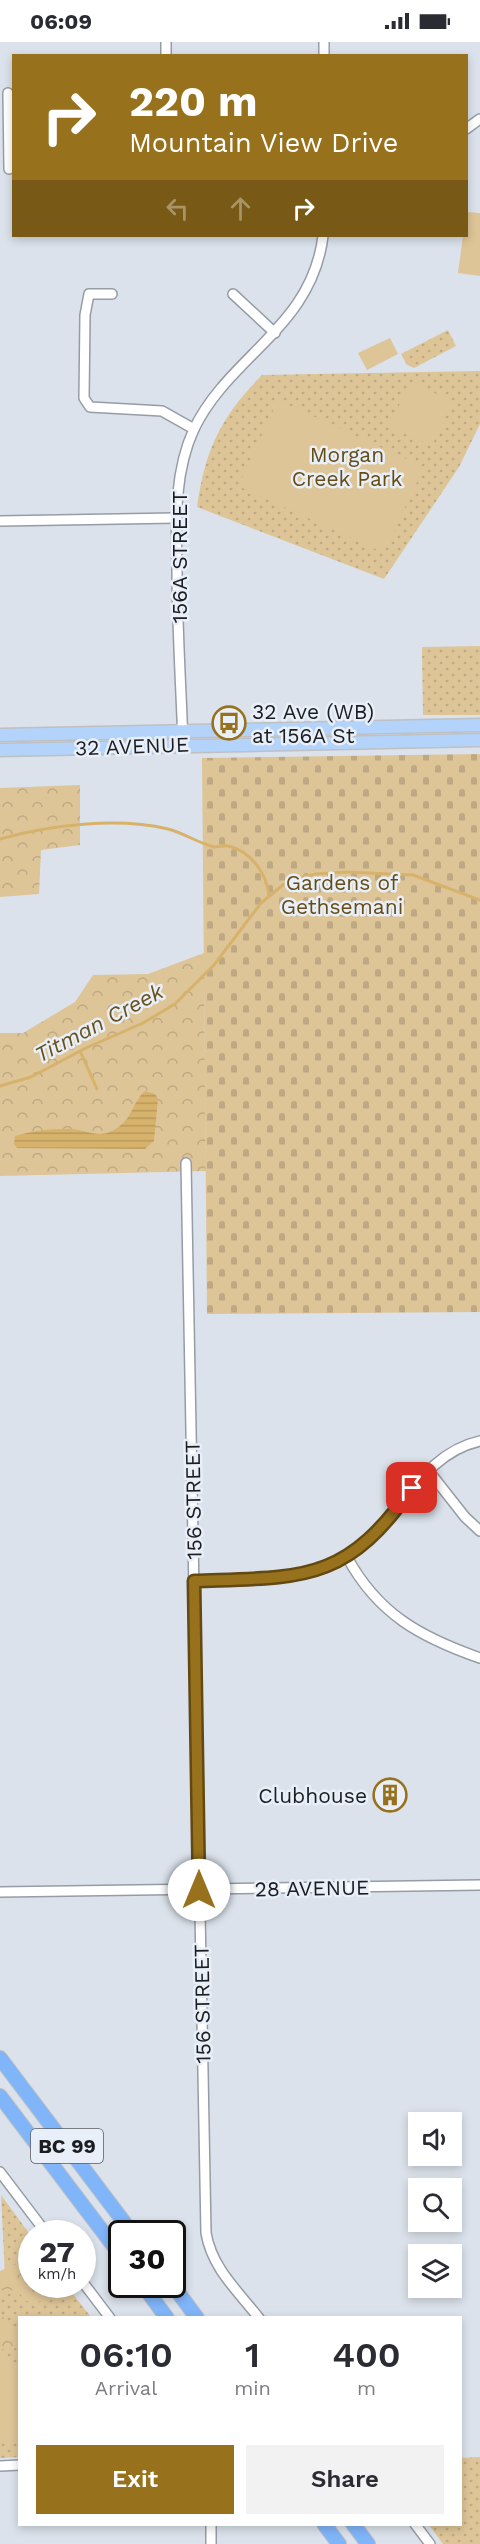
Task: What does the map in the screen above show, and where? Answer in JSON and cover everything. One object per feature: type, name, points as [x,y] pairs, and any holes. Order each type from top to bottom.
[{"type":"highway","name":"BC 99","points":[[0,2058],[122,2220]]},
{"type":"highway","name":"BC 99","points":[[0,2096],[108,2239]]},
{"type":"highway","points":[[152,2298],[166,2316]]},
{"type":"highway","points":[[182,2298],[195,2316]]},
{"type":"highway","points":[[326,2526],[339,2544]]},
{"type":"highway","points":[[354,2526],[368,2544]]},
{"type":"main road","name":"32 AVENUE","points":[[0,735],[480,725]]},
{"type":"main road","name":"32 AVENUE","points":[[0,750],[183,744],[480,740]]},
{"type":"street","points":[[7,169],[8,93]]},
{"type":"street","name":"156A STREET","points":[[183,744],[176,518],[181,470],[194,429],[214,399],[296,307],[312,275],[323,237]]},
{"type":"street","points":[[112,294],[89,294],[85,315],[84,398],[90,407],[162,411],[194,429]]},
{"type":"street","points":[[233,294],[275,333]]},
{"type":"street","points":[[0,521],[176,518]]},
{"type":"street","name":"156 STREET","points":[[186,1163],[206,2233],[209,2251],[218,2268],[257,2316]]},
{"type":"street","points":[[194,1581],[306,1574],[346,1557],[392,1516],[428,1470],[454,1449],[480,1441]]},
{"type":"street","points":[[428,1470],[465,1517],[480,1531]]},
{"type":"street","points":[[346,1557],[359,1580],[392,1615],[422,1635],[480,1658]]},
{"type":"street","name":"28 AVENUE","points":[[0,1892],[480,1885]]},
{"type":"street","points":[[0,2172],[36,2220]]},
{"type":"street","points":[[95,2298],[108,2316]]},
{"type":"street","points":[[0,2466],[18,2465]]},
{"type":"street","points":[[211,2526],[211,2544]]},
{"type":"street","points":[[416,2526],[430,2544]]},
{"type":"green space","points":[[468,212],[480,213],[480,276],[458,273],[463,237],[468,237]]},
{"type":"green space","points":[[448,330],[456,346],[414,368],[407,365],[401,354]]},
{"type":"green space","points":[[390,338],[398,354],[367,370],[358,353]]},
{"type":"green space","name":"Morgan Creek Park","points":[[480,371],[480,424],[459,467],[384,579],[197,507],[205,468],[217,435],[236,405],[262,375]]},
{"type":"green space","points":[[410,382],[452,401],[432,446],[389,427]]},
{"type":"green space","points":[[278,400],[424,467],[384,553],[238,486]]},
{"type":"green space","points":[[480,646],[480,715],[423,715],[422,647]]},
{"type":"green space","name":"Gardens of Gethsemani","points":[[480,754],[480,1312],[207,1314],[202,758]]},
{"type":"green space","points":[[80,785],[80,845],[41,850],[39,894],[0,897],[0,788]]},
{"type":"green space","points":[[204,953],[206,1171],[0,1176],[0,1033],[23,1033],[75,1002],[93,975],[148,974]]},
{"type":"green space","points":[[1,2195],[19,2220],[18,2298],[76,2298],[90,2316],[18,2316],[18,2457],[0,2458],[0,2277],[5,2276]]},
{"type":"green space","points":[[18,2263],[18,2292],[0,2288],[0,2271]]},
{"type":"green space","points":[[23,2298],[48,2298],[38,2302],[25,2301]]},
{"type":"green space","points":[[0,2314],[16,2330],[18,2343],[13,2351],[0,2349]]},
{"type":"green space","points":[[0,2356],[18,2365],[18,2440],[0,2441]]},
{"type":"green space","points":[[480,2457],[480,2544],[443,2544],[430,2526],[462,2526],[462,2458]]},
{"type":"shaded area","points":[[145,1091],[155,1094],[158,1099],[154,1141],[145,1149],[17,1148],[14,1144],[15,1136],[43,1130],[72,1129],[96,1134],[108,1133],[125,1122]]},
{"type":"waterway","points":[[0,839],[40,830],[84,824],[148,825],[168,829],[214,847],[228,846],[244,853],[251,858],[261,872],[269,896]]},
{"type":"waterway","name":"Titman Creek","points":[[0,1086],[31,1077],[86,1048],[143,1023],[175,1004],[214,965],[261,903],[289,880],[316,874],[346,872],[413,875],[480,900]]},
{"type":"waterway","points":[[80,1051],[97,1089]]},
{"type":"place","name":"32 Ave (WB) at 156A St","points":[[229,723]]},
{"type":"place","name":"Clubhouse","points":[[390,1795]]},
{"type":"route","points":[[199,1890],[194,1581],[286,1577],[306,1574],[325,1567],[362,1546],[392,1516],[412,1488]]}]
